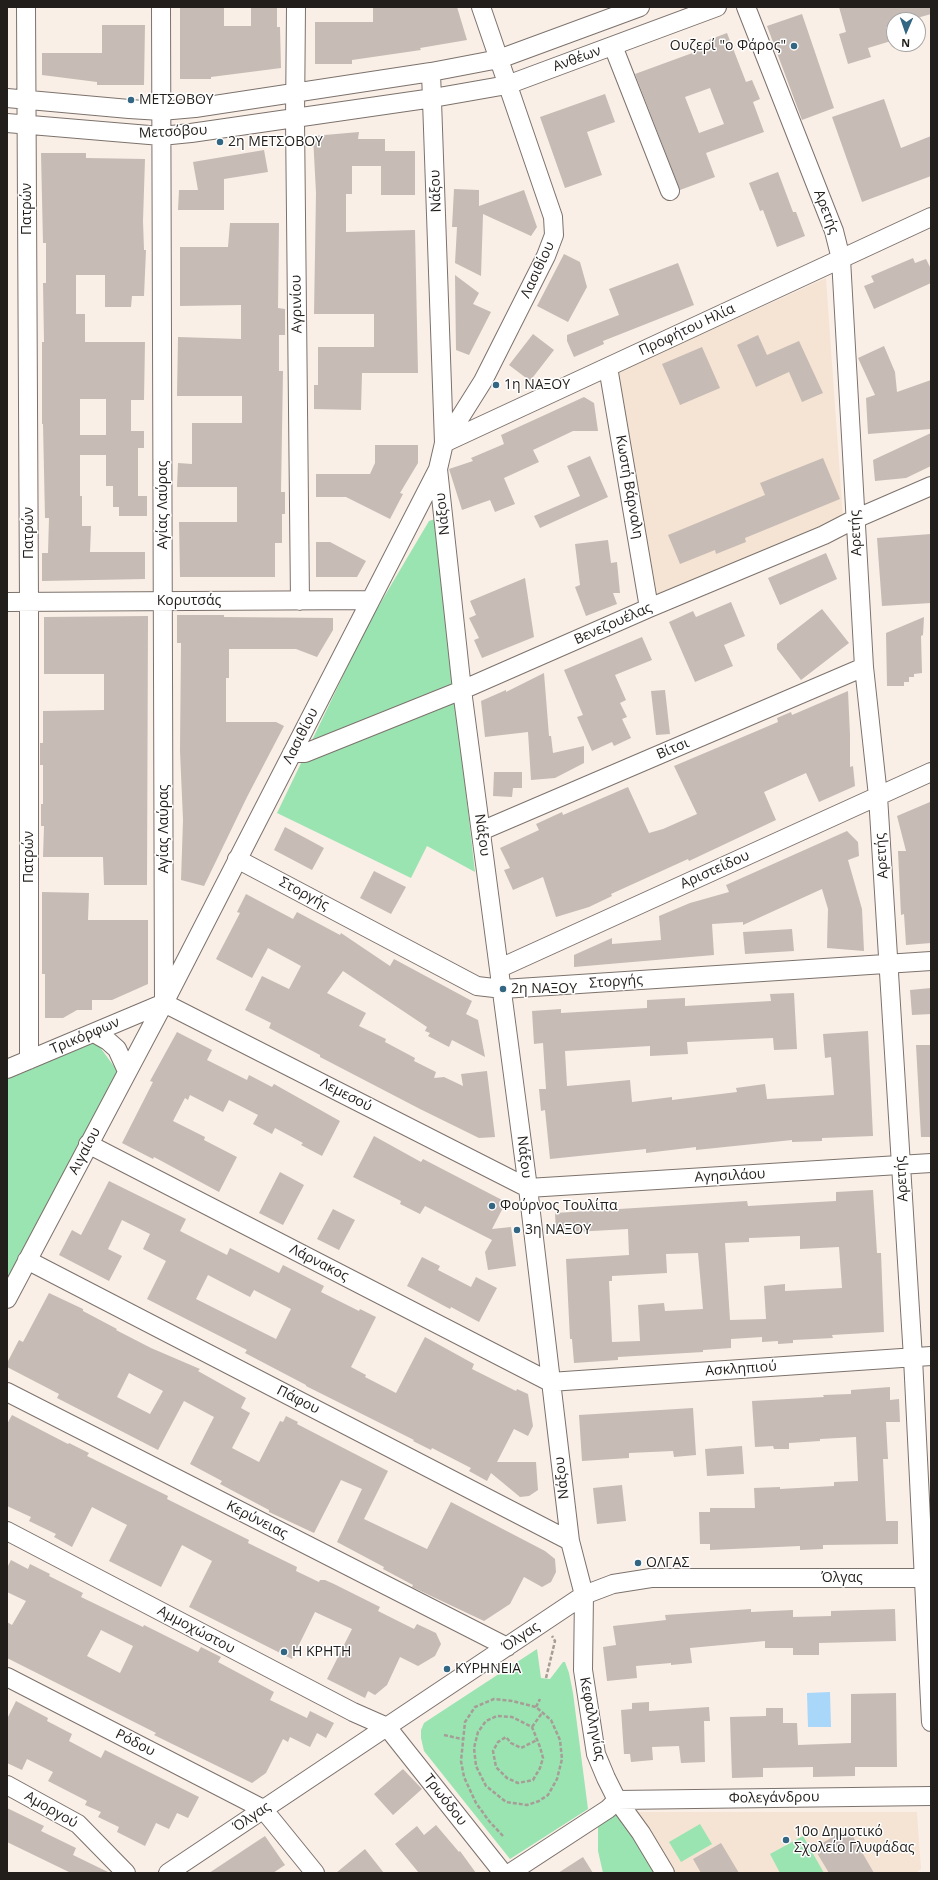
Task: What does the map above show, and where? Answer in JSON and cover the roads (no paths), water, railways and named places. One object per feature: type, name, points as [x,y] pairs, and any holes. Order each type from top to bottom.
[{"type":"street","name":"Πατρών","points":[[26,7],[29,602],[29,1060]]},
{"type":"street","name":"Αγίας Λαύρας","points":[[161,7],[164,601],[164,1002]]},
{"type":"street","name":"Αγρινίου","points":[[296,7],[295,119],[300,600]]},
{"type":"street","points":[[481,7],[499,59]]},
{"type":"street","name":"Ανθέων","points":[[431,72],[499,59],[640,7]]},
{"type":"street","name":"Ανθέων","points":[[433,98],[507,85],[717,7]]},
{"type":"street","name":"Αρετής","points":[[746,7],[834,232],[841,259],[864,667],[878,796],[928,1578],[931,1722]]},
{"type":"street","points":[[613,46],[670,191]]},
{"type":"street","name":"Λασιθίου","points":[[444,443],[483,381],[546,256],[554,235],[553,217],[499,59]]},
{"type":"street","name":"Μετσόβου","points":[[7,98],[161,111],[195,108],[431,72]]},
{"type":"street","name":"Νάξου","points":[[431,72],[444,443],[438,469],[462,690],[503,989],[570,1541],[584,1595]]},
{"type":"street","name":"Μετσόβου","points":[[7,123],[26,126],[161,136],[191,134],[433,98]]},
{"type":"street","name":"Προφήτου Ηλία","points":[[444,443],[931,217]]},
{"type":"street","name":"Κωστή Βάρναλη","points":[[608,367],[649,608]]},
{"type":"street","name":"Λασιθίου","points":[[164,1002],[438,469]]},
{"type":"street","name":"Βενεζουέλας","points":[[292,753],[305,753],[462,690],[649,608],[824,535],[855,519],[931,486]]},
{"type":"street","name":"Κορυτσάς","points":[[7,602],[370,600]]},
{"type":"street","name":"Βίτσι","points":[[481,831],[864,667]]},
{"type":"street","name":"Αριστείδου","points":[[500,968],[931,772]]},
{"type":"street","name":"Στοργής","points":[[237,859],[477,986],[503,989],[931,961]]},
{"type":"street","name":"Τρικόρφων","points":[[7,1069],[94,1034],[164,1002]]},
{"type":"street","name":"Αιγαίου","points":[[7,1299],[164,1002]]},
{"type":"street","name":"Λεμεσού","points":[[164,1002],[528,1188]]},
{"type":"street","points":[[94,1034],[108,1041],[117,1049],[127,1071]]},
{"type":"street","name":"Λάρνακος","points":[[88,1144],[550,1382]]},
{"type":"street","name":"Αγησιλάου","points":[[528,1188],[931,1164]]},
{"type":"street","name":"Πάφου","points":[[27,1260],[570,1541]]},
{"type":"street","name":"Ασκληπιού","points":[[550,1382],[931,1356]]},
{"type":"street","name":"Κερύνειας","points":[[7,1392],[507,1647]]},
{"type":"street","name":"Αμμοχώστου","points":[[7,1531],[353,1712],[387,1727]]},
{"type":"street","name":"Όλγας","points":[[168,1873],[584,1595],[614,1584],[651,1578],[928,1578]]},
{"type":"street","name":"Κεφαλληνίας","points":[[584,1595],[583,1670],[589,1717],[596,1754],[617,1800],[641,1833],[665,1873]]},
{"type":"street","name":"Ρόδου","points":[[7,1677],[263,1810]]},
{"type":"street","name":"Τρωόδου","points":[[387,1727],[503,1873]]},
{"type":"street","name":"Αμοργού","points":[[7,1785],[78,1824],[126,1873]]},
{"type":"street","name":"Φολεγάνδρου","points":[[617,1800],[931,1796]]},
{"type":"street","points":[[510,1873],[608,1809],[617,1800]]},
{"type":"street","points":[[263,1810],[315,1873]]},
{"type":"water","points":[[830,1692],[831,1727],[808,1727],[807,1693]]},
{"type":"place","name":"Ουζερί \"ο Φάρος\"","points":[[794,46]]},
{"type":"place","name":"ΜΕΤΣΟΒΟΥ","points":[[131,100]]},
{"type":"place","name":"2η ΜΕΤΣΟΒΟΥ","points":[[220,142]]},
{"type":"place","name":"1η ΝΑΞΟΥ","points":[[496,385]]},
{"type":"place","name":"2η ΝΑΞΟΥ","points":[[503,989]]},
{"type":"place","name":"Φούρνος Τουλίπα","points":[[492,1206]]},
{"type":"place","name":"3η ΝΑΞΟΥ","points":[[517,1230]]},
{"type":"place","name":"ΟΛΓΑΣ","points":[[638,1563]]},
{"type":"place","name":"Η ΚΡΗΤΗ","points":[[284,1652]]},
{"type":"place","name":"ΚΥΡΗΝΕΙΑ","points":[[447,1669]]},
{"type":"place","name":"10o Δημοτικό Σχολείο Γλυφάδας","points":[[786,1840]]}]
